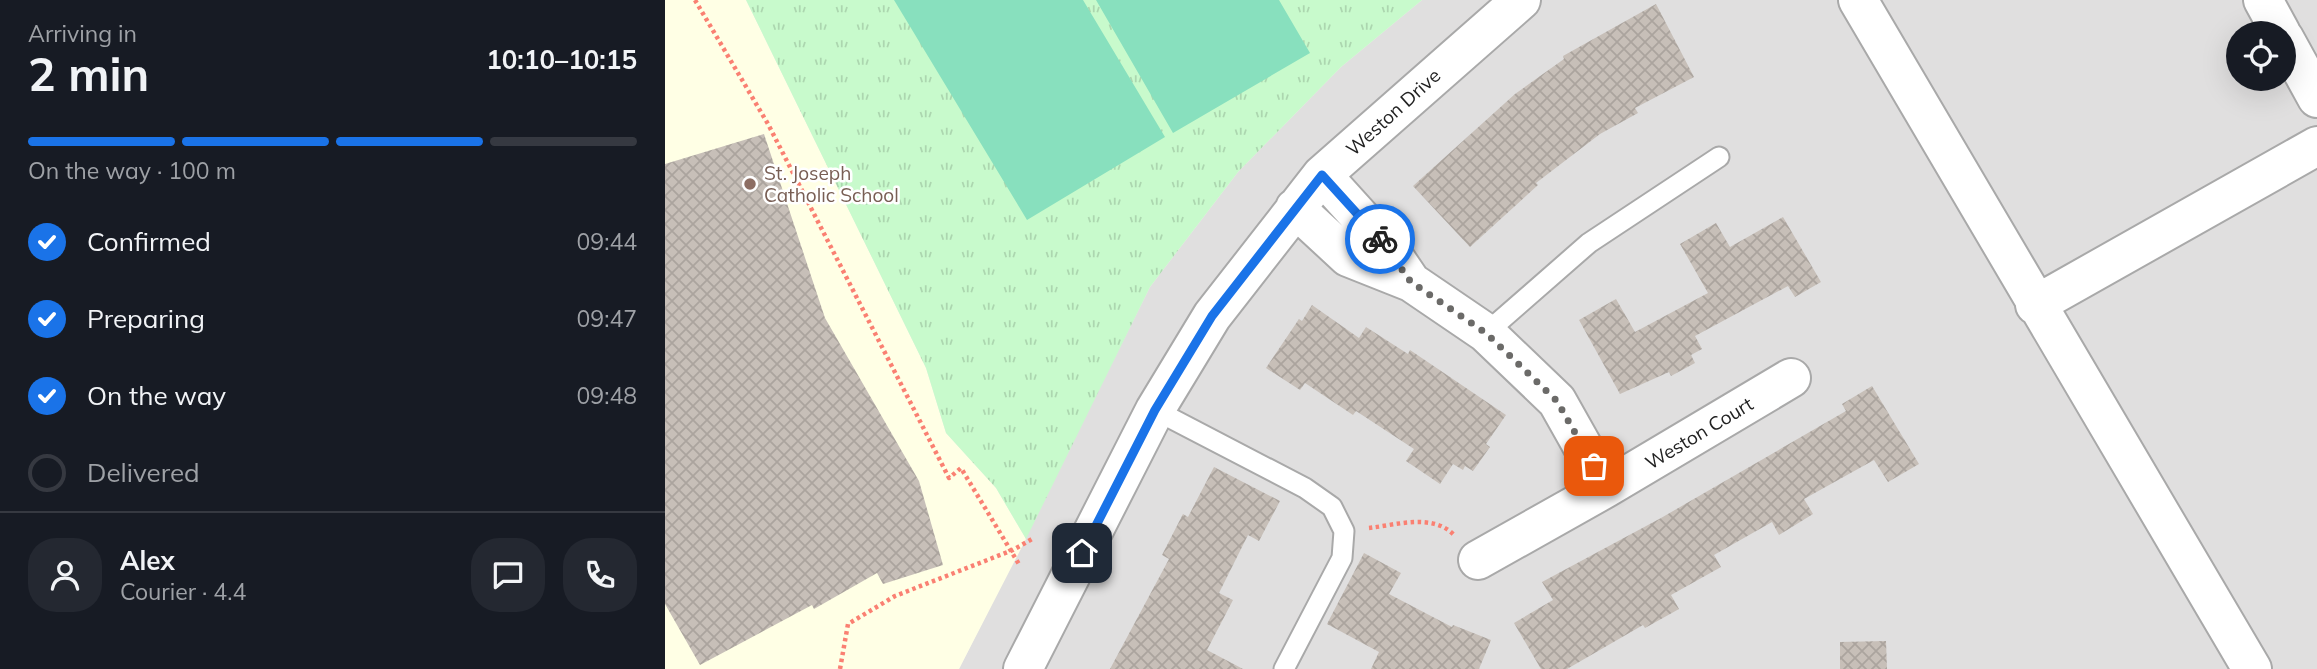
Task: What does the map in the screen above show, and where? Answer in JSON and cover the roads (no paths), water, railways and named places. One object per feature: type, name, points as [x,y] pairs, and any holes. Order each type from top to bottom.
[{"type":"street","name":"Weston Drive","points":[[1023,669],[1155,410],[1212,316],[1322,175],[1521,0]]},
{"type":"street","points":[[1858,0],[2035,305],[2252,669]]},
{"type":"street","points":[[2263,0],[2274,21]]},
{"type":"street","points":[[2296,60],[2317,98]]},
{"type":"street","points":[[2035,305],[2317,146]]},
{"type":"street","points":[[1322,175],[1388,248],[1411,282]]},
{"type":"street","points":[[1295,208],[1349,257],[1411,282],[1486,333],[1557,401],[1606,488]]},
{"type":"street","name":"Weston Court","points":[[1478,559],[1606,488],[1791,378]]},
{"type":"lane","points":[[1486,333],[1589,243],[1719,157]]},
{"type":"lane","points":[[1155,410],[1305,488],[1332,507],[1344,531],[1342,558],[1284,669]]},
{"type":"place","name":"St. Joseph Catholic School","points":[[750,184]]}]
